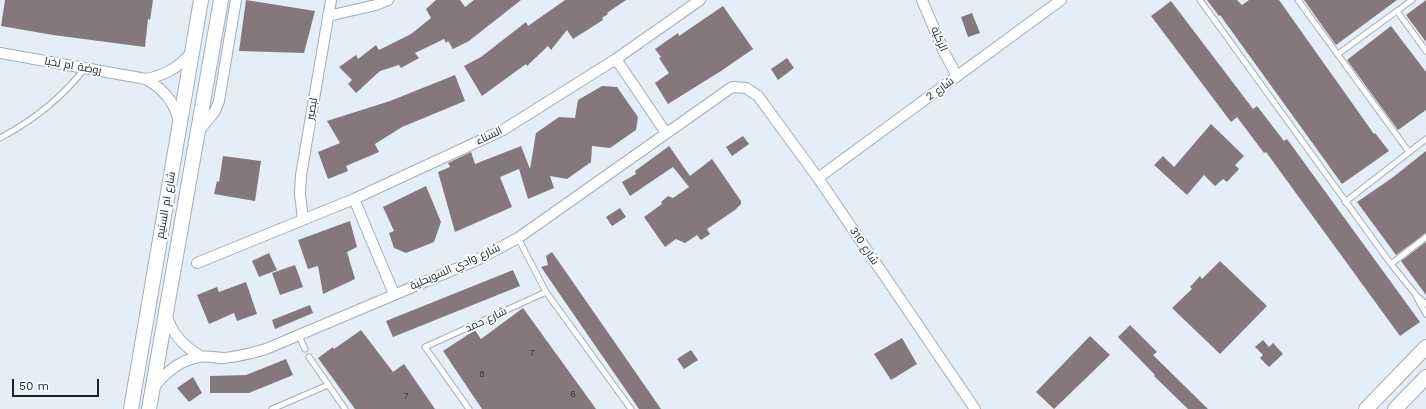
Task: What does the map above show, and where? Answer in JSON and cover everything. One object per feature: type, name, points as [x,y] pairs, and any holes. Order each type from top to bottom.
[{"type":"main road","name":"شارع ام السنيم","points":[[131,409],[202,0]]},
{"type":"main road","name":"شارع ام السنيم","points":[[149,409],[221,0]]},
{"type":"main road","points":[[1366,409],[1426,347]]},
{"type":"main road","points":[[1395,409],[1426,377]]},
{"type":"street","name":"شارع ام السنيم","points":[[198,132],[215,111],[219,101],[236,0]]},
{"type":"street","name":"لبصير","points":[[303,219],[300,194],[301,175],[331,0]]},
{"type":"street","points":[[328,16],[375,2],[388,0]]},
{"type":"street","name":"السناء","points":[[197,263],[354,198],[503,130],[616,58],[700,0]]},
{"type":"street","name":"الركيّة","points":[[922,0],[944,52],[957,76]]},
{"type":"street","name":"شارع 2","points":[[818,178],[1061,0]]},
{"type":"street","name":"روضة ام لخبا","points":[[146,79],[159,76],[172,70],[183,62],[192,51]]},
{"type":"street","name":"روضة ام لخبا","points":[[0,53],[146,79],[159,87],[169,98],[176,111],[180,126]]},
{"type":"street","points":[[616,58],[666,133]]},
{"type":"street","name":"شارع وادي السويحلية","points":[[153,389],[173,368],[186,361],[200,356],[223,358],[243,355],[299,336],[394,294],[479,259],[518,238],[732,87],[746,88]]},
{"type":"street","name":"شارع 310","points":[[746,88],[758,96],[818,178],[975,409]]},
{"type":"street","points":[[354,198],[394,294]]},
{"type":"street","points":[[166,312],[170,326],[178,338],[188,349],[200,356]]},
{"type":"lane","points":[[1200,0],[1390,264],[1416,295],[1426,304]]},
{"type":"lane","points":[[1298,0],[1409,152]]},
{"type":"lane","points":[[1338,54],[1412,0]]},
{"type":"lane","points":[[1397,11],[1426,51]]},
{"type":"lane","points":[[0,138],[22,127],[51,104],[73,83],[85,68]]},
{"type":"lane","points":[[1345,202],[1426,139]]},
{"type":"lane","points":[[1390,264],[1426,237]]},
{"type":"lane","points":[[518,238],[546,292],[630,409]]},
{"type":"lane","name":"شارع حمد","points":[[469,409],[425,347],[546,292]]},
{"type":"lane","points":[[1416,295],[1426,314]]},
{"type":"lane","points":[[299,336],[305,349]]},
{"type":"lane","points":[[309,357],[345,409]]},
{"type":"lane","points":[[272,409],[328,385]]},
{"type":"building","points":[[5,0],[153,0],[150,20],[148,19],[145,47],[53,35],[1,26]]},
{"type":"building","points":[[246,0],[315,11],[304,53],[239,51]]},
{"type":"building","points":[[436,0],[460,0],[465,7],[474,0],[521,0],[469,41],[453,49],[448,41],[446,43],[444,39],[415,53],[419,58],[401,68],[399,65],[380,71],[356,93],[348,84],[352,80],[339,67],[356,55],[358,59],[376,45],[379,50],[411,34],[431,18],[426,9]]},
{"type":"building","points":[[565,0],[626,0],[607,13],[608,14],[602,18],[603,20],[573,39],[567,30],[551,50],[548,46],[527,66],[526,64],[482,96],[464,66],[481,57],[526,22],[528,26]]},
{"type":"building","points":[[1207,0],[1237,0],[1242,5],[1249,0],[1279,0],[1374,134],[1375,133],[1389,151],[1342,184],[1220,15],[1219,16]]},
{"type":"building","points":[[1304,0],[1397,0],[1336,45]]},
{"type":"building","points":[[1426,0],[1426,42],[1406,15]]},
{"type":"building","points":[[1171,1],[1253,109],[1257,106],[1284,141],[1287,139],[1420,322],[1400,336],[1266,152],[1264,153],[1237,117],[1231,122],[1151,16]]},
{"type":"building","points":[[723,6],[753,49],[668,104],[655,83],[669,73],[655,49],[678,33],[679,36]]},
{"type":"building","points":[[972,13],[980,33],[968,37],[961,17]]},
{"type":"building","points":[[1391,26],[1426,72],[1426,110],[1398,130],[1347,60]]},
{"type":"building","points":[[787,58],[794,68],[778,80],[771,69]]},
{"type":"building","points":[[455,75],[465,101],[402,127],[375,144],[379,152],[346,166],[348,171],[328,179],[318,152],[340,143],[327,121],[390,101]]},
{"type":"building","points":[[602,86],[617,87],[638,117],[636,130],[610,148],[592,146],[591,162],[567,179],[550,176],[554,188],[528,199],[519,169],[500,177],[512,207],[455,232],[438,172],[450,167],[448,163],[471,152],[475,164],[521,146],[530,169],[536,133],[559,117],[575,118],[578,100]]},
{"type":"building","points":[[1211,124],[1244,156],[1235,165],[1239,169],[1227,182],[1223,179],[1215,186],[1204,175],[1187,195],[1154,165],[1163,156],[1174,167]]},
{"type":"building","points":[[743,136],[749,144],[732,156],[726,147]]},
{"type":"building","points":[[669,146],[690,176],[712,159],[741,201],[741,204],[735,210],[707,229],[710,234],[701,240],[697,235],[685,243],[676,239],[665,247],[644,217],[662,204],[661,202],[668,196],[673,198],[689,187],[673,167],[630,196],[622,182],[636,174],[635,171]]},
{"type":"building","points":[[1426,151],[1426,233],[1396,255],[1357,202],[1392,178]]},
{"type":"building","points":[[223,156],[261,161],[255,201],[214,194],[217,181],[219,182]]},
{"type":"building","points":[[426,186],[441,222],[434,242],[406,253],[394,248],[389,233],[394,231],[383,207]]},
{"type":"building","points":[[620,208],[626,217],[612,226],[606,217]]},
{"type":"building","points":[[350,221],[357,247],[347,252],[355,279],[323,294],[318,266],[308,269],[298,240]]},
{"type":"building","points":[[1426,242],[1426,295],[1401,261]]},
{"type":"building","points":[[552,252],[661,409],[639,409],[541,267],[548,265],[546,256]]},
{"type":"building","points":[[269,253],[277,270],[259,277],[252,261]]},
{"type":"building","points":[[1220,261],[1267,306],[1220,354],[1172,308],[1192,289],[1190,287],[1200,276],[1202,279]]},
{"type":"building","points":[[295,265],[303,287],[280,295],[272,273]]},
{"type":"building","points":[[513,270],[520,286],[393,337],[386,321]]},
{"type":"building","points":[[246,282],[257,314],[237,321],[234,313],[209,324],[197,295],[217,287],[219,292]]},
{"type":"building","points":[[310,305],[313,313],[275,329],[272,320]]},
{"type":"building","points":[[523,308],[596,409],[482,409],[443,351],[475,330],[481,339]]},
{"type":"building","points":[[1130,325],[1157,352],[1153,355],[1208,409],[1188,409],[1154,376],[1155,375],[1118,337]]},
{"type":"building","points":[[361,330],[393,372],[404,364],[435,409],[355,409],[318,358]]},
{"type":"building","points":[[1090,336],[1110,355],[1054,409],[1036,392]]},
{"type":"building","points":[[902,338],[917,364],[891,380],[874,354]]},
{"type":"building","points":[[1263,340],[1269,347],[1273,343],[1283,354],[1269,367],[1260,358],[1263,355],[1255,347]]},
{"type":"building","points":[[691,350],[698,360],[684,369],[677,359]]},
{"type":"building","points":[[286,359],[293,375],[249,393],[210,393],[210,376],[246,375]]},
{"type":"building","points":[[193,377],[202,393],[189,402],[177,388]]}]
